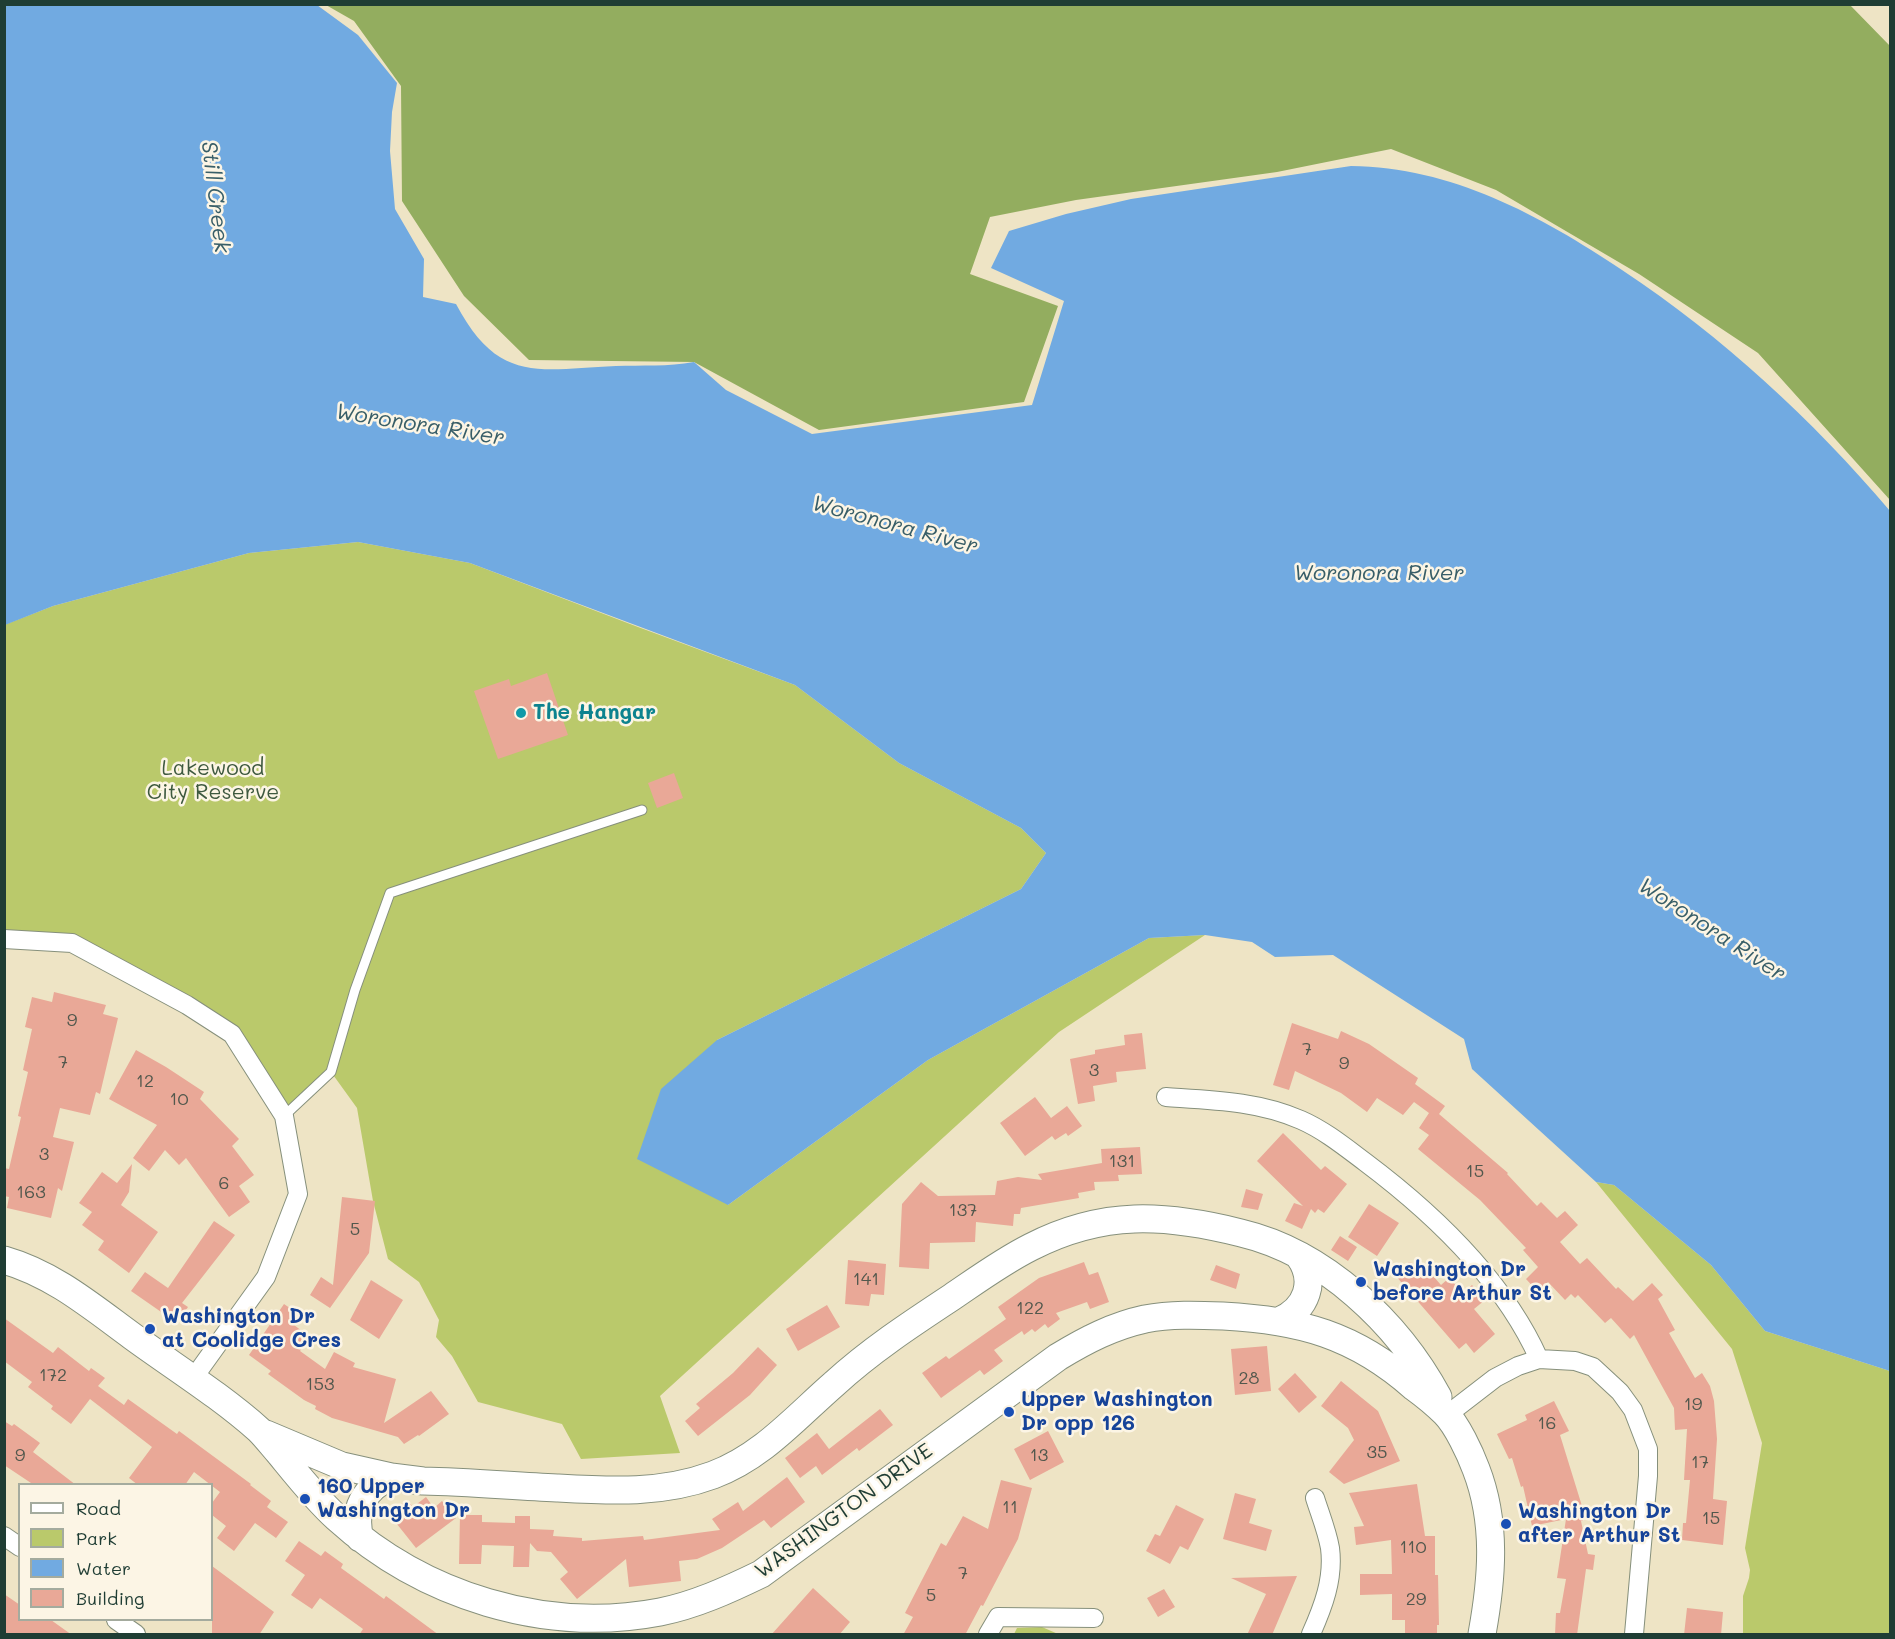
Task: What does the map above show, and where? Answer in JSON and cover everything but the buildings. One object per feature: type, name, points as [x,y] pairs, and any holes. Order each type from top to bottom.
[{"type":"street","points":[[4,939],[72,943],[187,1005],[231,1034],[284,1116],[298,1194],[266,1277],[192,1380]]},
{"type":"street","points":[[1166,1097],[1228,1101],[1276,1111],[1317,1128],[1354,1153],[1433,1217],[1512,1310],[1529,1336],[1539,1359]]},
{"type":"street","points":[[260,1431],[342,1466],[391,1477],[423,1481],[615,1491],[658,1490],[685,1484],[716,1474],[760,1449],[865,1357],[1030,1247],[1064,1233],[1102,1222],[1166,1218],[1198,1222],[1254,1236],[1299,1256],[1341,1283],[1383,1322],[1414,1358],[1447,1415],[1495,1378],[1518,1366],[1539,1359],[1567,1360],[1593,1367],[1620,1392],[1633,1410],[1648,1449],[1648,1476],[1634,1635]]},
{"type":"street","points":[[1279,1321],[1296,1311],[1307,1294],[1307,1274],[1299,1256]]},
{"type":"street","name":"WASHINGTON DRIVE","points":[[4,1260],[38,1272],[59,1284],[260,1431],[315,1496],[336,1517],[360,1538],[407,1569],[480,1601],[521,1612],[556,1617],[600,1618],[660,1612],[722,1593],[761,1574],[1008,1391],[1089,1338],[1116,1327],[1147,1319],[1178,1315],[1279,1321],[1342,1339],[1370,1353],[1396,1371],[1447,1415],[1476,1468],[1491,1525],[1492,1554],[1482,1635]]},
{"type":"street","points":[[360,1538],[357,1515],[362,1500],[377,1483],[391,1477]]},
{"type":"street","points":[[1311,1635],[1323,1607],[1331,1576],[1330,1547],[1315,1498]]},
{"type":"street","points":[[4,1536],[18,1546]]},
{"type":"street","points":[[988,1635],[998,1617],[1094,1618]]},
{"type":"street","points":[[117,1621],[136,1635]]},
{"type":"lane","points":[[284,1116],[331,1072],[390,892],[642,810]]},
{"type":"green space","points":[[326,5],[1850,5],[1890,46],[1890,500],[1758,353],[1639,274],[1496,190],[1391,149],[1277,172],[1076,200],[990,217],[970,274],[1058,306],[1024,402],[819,430],[694,362],[529,360],[464,296],[402,201],[401,86],[354,21]]},
{"type":"green space","name":"Lakewood City Reserve","points":[[358,542],[470,563],[795,685],[899,763],[1021,828],[1046,853],[1021,889],[717,1040],[728,1205],[928,1060],[1149,938],[1205,935],[1059,1032],[660,1396],[680,1453],[581,1459],[562,1424],[478,1402],[452,1356],[436,1337],[439,1320],[419,1282],[388,1259],[373,1201],[357,1108],[331,1072],[284,1116],[232,1034],[72,943],[5,939],[4,625],[53,606],[249,553]]},
{"type":"green space","points":[[1596,1182],[1614,1185],[1711,1265],[1765,1331],[1890,1371],[1890,1634],[1743,1634],[1743,1596],[1750,1570],[1745,1548],[1762,1443],[1732,1349]]},
{"type":"green space","points":[[1042,1627],[1058,1634],[1014,1634],[1017,1628]]},
{"type":"water","name":"Woronora River","points":[[5,4],[317,5],[358,35],[397,83],[392,112],[390,151],[395,209],[424,259],[423,297],[456,304],[472,330],[488,348],[505,360],[543,369],[694,362],[726,390],[812,434],[1032,405],[1064,301],[991,268],[1009,231],[1066,214],[1131,199],[1351,166],[1388,168],[1459,185],[1527,213],[1591,250],[1659,296],[1731,351],[1765,381],[1829,444],[1890,511],[1890,1371],[1765,1331],[1711,1265],[1614,1185],[1596,1182],[1472,1069],[1464,1039],[1333,955],[1275,957],[1252,942],[1205,935],[1149,938],[928,1060],[728,1205],[637,1159],[661,1089],[717,1040],[1021,889],[1046,853],[1021,828],[899,763],[795,685],[470,563],[358,542],[249,553],[53,606],[5,625]]},
{"type":"place","name":"The Hangar","points":[[521,713]]},
{"type":"place","name":"Washington Dr before Arthur St","points":[[1361,1282]]},
{"type":"place","name":"Washington Dr at Coolidge Cres","points":[[150,1329]]},
{"type":"place","name":"Upper Washington Dr opp 126","points":[[1009,1412]]},
{"type":"place","name":"160 Upper Washington Dr","points":[[305,1499]]},
{"type":"place","name":"Washington Dr after Arthur St","points":[[1506,1524]]},
{"type":"water label","name":"Still Creek","points":[[215,197]]}]
